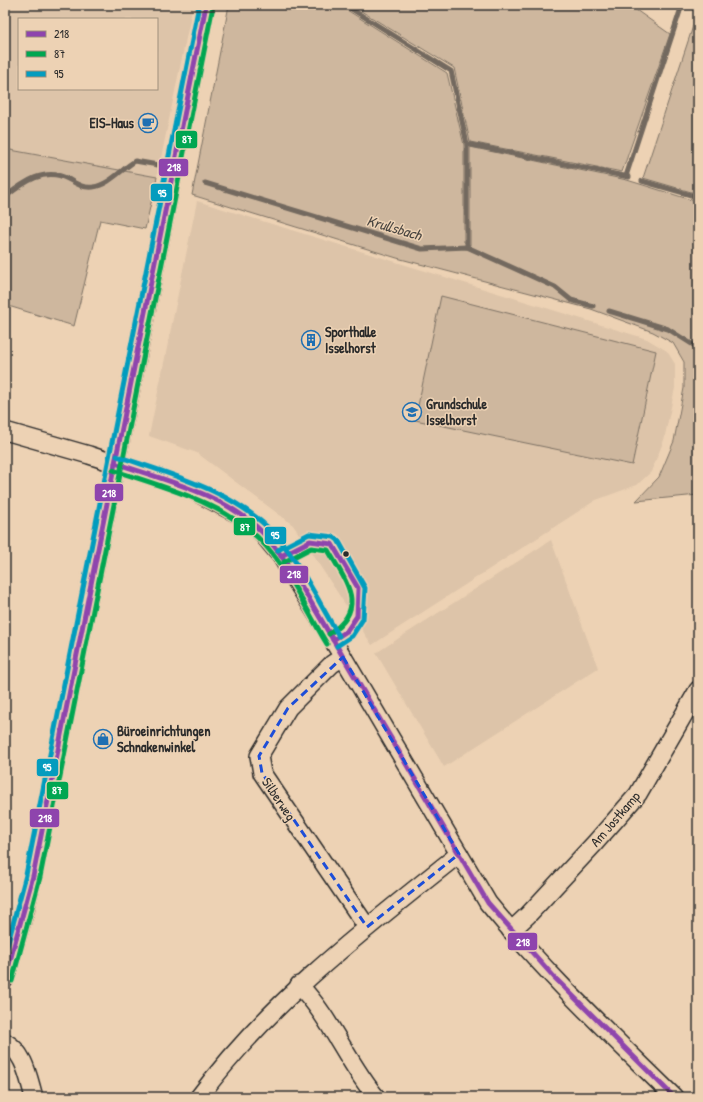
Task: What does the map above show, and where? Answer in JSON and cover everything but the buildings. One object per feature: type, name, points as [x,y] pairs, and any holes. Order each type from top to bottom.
[{"type":"street","points":[[5,978],[25,910],[33,876],[115,463],[156,267],[206,5]]},
{"type":"street","points":[[5,431],[115,463],[186,487],[240,515],[261,532],[281,556],[343,657],[488,903],[511,931],[561,984],[673,1097]]},
{"type":"street","name":"Silberweg","points":[[343,657],[332,664],[288,708],[259,756],[262,773],[367,927]]},
{"type":"street","name":"Am Jostkamp","points":[[511,931],[528,915],[595,843],[638,794],[698,690]]},
{"type":"street","points":[[199,1097],[264,1020],[299,986],[367,927],[459,854]]},
{"type":"street","points":[[299,986],[313,1000],[362,1080],[376,1097]]},
{"type":"street","points":[[5,1042],[17,1052],[25,1065],[34,1097]]},
{"type":"highlighted area","points":[[343,657],[413,774],[459,854],[367,927],[262,773],[259,756],[288,708]]},
{"type":"shaded area","points":[[5,5],[193,5],[157,177],[5,149]]},
{"type":"shaded area","points":[[229,5],[339,5],[447,73],[464,145],[464,242],[470,245],[470,147],[627,180],[698,202],[698,495],[636,501],[659,477],[674,441],[684,388],[684,362],[673,343],[653,332],[591,309],[397,258],[192,195]]},
{"type":"shaded area","points":[[366,5],[629,5],[670,34],[622,172],[470,142],[454,68],[361,11]]},
{"type":"shaded area","points":[[698,11],[698,194],[643,178]]},
{"type":"shaded area","points":[[5,149],[157,177],[145,229],[100,220],[74,326],[5,305]]},
{"type":"shaded area","name":"Grundschule Isselhorst","points":[[197,201],[647,339],[667,351],[675,364],[675,388],[664,440],[651,472],[637,485],[596,500],[372,645],[293,525],[197,453],[149,436]]},
{"type":"shaded area","points":[[441,296],[656,351],[632,465],[415,420]]},
{"type":"shaded area","points":[[551,540],[598,668],[444,767],[376,653]]},
{"type":"waterway","points":[[345,5],[451,71],[467,144],[467,247]]},
{"type":"waterway","points":[[626,176],[682,5]]},
{"type":"waterway","points":[[467,144],[629,177]]},
{"type":"waterway","name":"Krullsbach","points":[[5,197],[19,186],[43,175],[59,175],[80,185],[93,187],[99,186],[110,180],[135,161],[158,165]]},
{"type":"waterway","points":[[642,181],[698,197]]},
{"type":"waterway","name":"Krullsbach","points":[[205,183],[422,249],[467,247],[555,287],[571,300],[593,306]]},
{"type":"waterway","name":"Krullsbach","points":[[609,311],[668,329],[698,348]]},
{"type":"transit line","name":"95","points":[[5,954],[26,875],[199,5]]},
{"type":"transit line","name":"218","points":[[5,979],[33,876],[206,5]]},
{"type":"transit line","name":"87","points":[[12,981],[40,877],[213,6]]},
{"type":"transit line","name":"95","points":[[117,456],[202,486],[242,507],[260,520],[276,536],[294,560],[339,636]]},
{"type":"transit line","name":"218","points":[[115,463],[173,482],[212,498],[248,519],[263,533],[299,582],[488,903],[555,978],[674,1097]]},
{"type":"transit line","name":"87","points":[[113,470],[195,499],[215,508],[251,531],[275,557],[327,644]]},
{"type":"transit line","name":"95","points":[[278,550],[309,534],[334,537],[338,540],[365,588],[363,619],[352,636],[337,646]]},
{"type":"transit line","name":"218","points":[[281,556],[310,541],[332,544],[358,588],[357,616],[347,631],[333,640]]},
{"type":"transit line","name":"87","points":[[284,562],[311,548],[328,550],[347,584],[351,604],[348,614],[341,624],[329,634]]},
{"type":"place","name":"EIS-Haus","points":[[148,123]]},
{"type":"place","name":"Sporthalle Isselhorst","points":[[311,340]]},
{"type":"place","name":"Grundschule Isselhorst","points":[[412,412]]},
{"type":"place","name":"Büroeinrichtungen Schnakenwinkel","points":[[103,739]]}]
